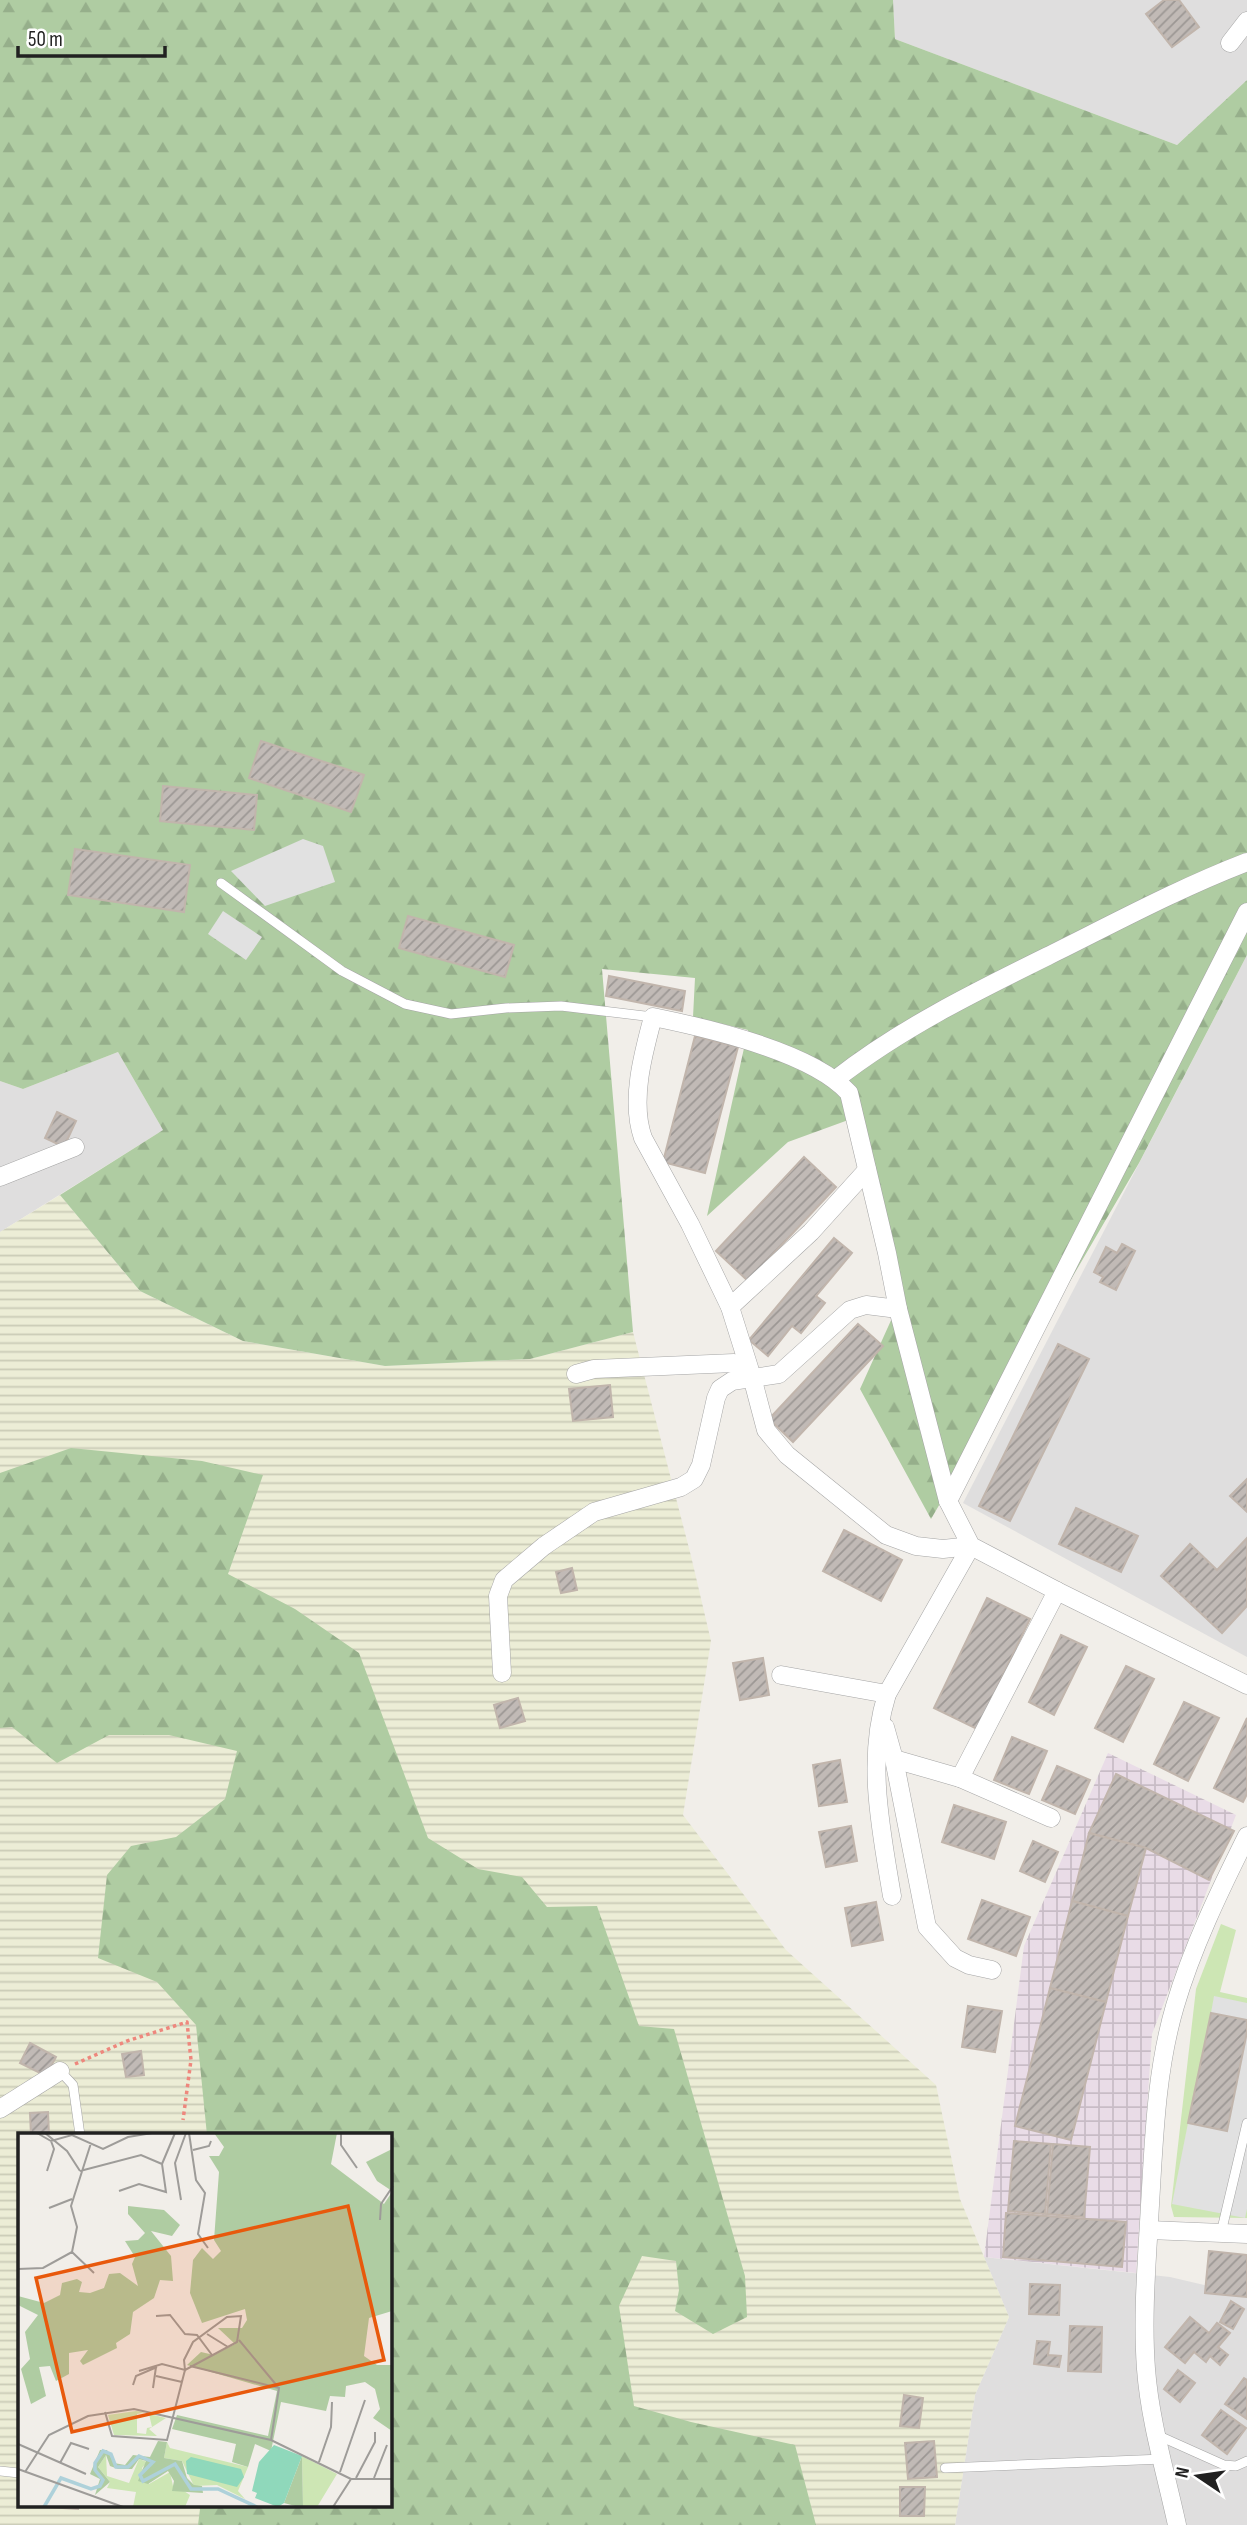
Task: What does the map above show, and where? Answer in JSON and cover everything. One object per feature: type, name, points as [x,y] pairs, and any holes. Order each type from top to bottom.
[{"type":"street","points":[[1230,43],[1247,21]]},
{"type":"street","points":[[836,1079],[864,1058],[954,1002],[1247,862]]},
{"type":"street","points":[[948,1502],[1247,912]]},
{"type":"street","points":[[971,1546],[948,1502],[898,1309],[849,1093],[836,1079],[803,1062],[723,1032],[653,1017],[639,1088],[638,1123],[643,1138],[690,1224],[730,1307],[766,1430],[787,1455],[886,1535],[916,1546],[943,1549],[971,1546],[1247,1685]]},
{"type":"street","points":[[0,1177],[75,1147]]},
{"type":"street","points":[[730,1307],[811,1232],[867,1170]]},
{"type":"street","points":[[502,1673],[498,1596],[504,1580],[544,1546],[594,1512],[681,1487],[694,1479],[701,1465],[720,1389],[732,1381],[779,1374],[849,1310],[857,1306],[898,1309]]},
{"type":"street","points":[[576,1374],[594,1369],[734,1363],[752,1377]]},
{"type":"street","points":[[892,1896],[876,1794],[881,1713],[887,1695],[971,1546]]},
{"type":"street","points":[[960,1778],[1057,1591]]},
{"type":"street","points":[[781,1675],[887,1695]]},
{"type":"street","points":[[881,1713],[894,1759],[927,1927],[955,1958],[969,1965],[992,1970]]},
{"type":"street","points":[[894,1759],[960,1778],[1051,1818]]},
{"type":"street","points":[[1177,2525],[1146,2370],[1146,2301],[1157,2104],[1164,2051],[1175,2007],[1189,1966],[1247,1836]]},
{"type":"street","points":[[0,2109],[60,2071]]},
{"type":"street","points":[[1149,2230],[1247,2234]]},
{"type":"lane","points":[[221,883],[342,971],[405,1004],[450,1014],[561,1006],[653,1017]]},
{"type":"lane","points":[[60,2071],[74,2085],[80,2133]]},
{"type":"lane","points":[[1221,2233],[1247,2123]]},
{"type":"lane","points":[[1157,2435],[1224,2465],[1236,2466],[1247,2461]]},
{"type":"lane","points":[[945,2468],[1163,2459]]},
{"type":"lane","points":[[0,2471],[18,2473]]},
{"type":"path","points":[[60,2071],[127,2042],[187,2022],[191,2060],[183,2120]]},
{"type":"shaded area","points":[[893,0],[1247,0],[1247,80],[1177,145],[895,39]]},
{"type":"shaded area","points":[[303,839],[323,846],[335,882],[265,906],[231,871]]},
{"type":"shaded area","points":[[223,911],[262,937],[246,960],[208,934]]},
{"type":"shaded area","points":[[1247,955],[1247,1657],[963,1503]]},
{"type":"shaded area","points":[[118,1052],[163,1130],[0,1232],[0,1081],[23,1089]]},
{"type":"shaded area","points":[[1108,1753],[1236,1815],[1152,2034],[1136,2273],[984,2257],[1024,1946]]},
{"type":"shaded area","points":[[1214,1996],[1247,2003],[1247,2020],[1211,2013]]},
{"type":"shaded area","points":[[1247,2032],[1245,2218],[1172,2204],[1188,2123]]},
{"type":"shaded area","points":[[984,2257],[1170,2277],[1247,2295],[1247,2525],[955,2525],[975,2395],[1009,2317]]},
{"type":"green space","points":[[0,0],[893,0],[895,39],[1177,145],[1247,80],[1247,955],[1139,1163],[931,1519],[860,1389],[902,1296],[862,1115],[788,1142],[707,1216],[748,1030],[693,1017],[695,978],[602,969],[633,1332],[530,1359],[385,1366],[243,1341],[140,1291],[60,1195],[163,1130],[118,1052],[23,1089],[0,1081]]},
{"type":"green space","points":[[60,1195],[140,1291],[243,1341],[385,1366],[530,1359],[633,1332],[711,1641],[683,1815],[786,1950],[936,2085],[960,2199],[1009,2317],[975,2395],[955,2525],[0,2525],[0,1232]]},
{"type":"green space","points":[[71,1448],[202,1461],[263,1475],[228,1574],[295,1609],[359,1653],[428,1838],[478,1869],[522,1877],[547,1907],[597,1906],[639,2026],[674,2029],[745,2276],[747,2317],[713,2334],[675,2311],[679,2290],[676,2261],[642,2256],[619,2306],[634,2406],[691,2422],[795,2445],[816,2525],[198,2525],[199,2508],[392,2508],[392,2133],[207,2133],[196,2025],[157,1982],[98,1958],[107,1875],[131,1846],[176,1837],[225,1799],[237,1751],[169,1735],[109,1735],[57,1763],[12,1727],[0,1728],[0,1473]]},
{"type":"green space","points":[[1221,1924],[1236,1930],[1220,1992],[1247,1998],[1247,2218],[1174,2217],[1171,2206],[1196,1989]]},
{"type":"building","points":[[1164,0],[1179,0],[1199,27],[1172,47],[1146,14]]},
{"type":"building","points":[[261,741],[364,775],[351,812],[249,778]]},
{"type":"building","points":[[163,786],[257,795],[254,830],[160,821]]},
{"type":"building","points":[[75,849],[190,865],[184,912],[68,895]]},
{"type":"building","points":[[408,916],[514,945],[505,977],[399,948]]},
{"type":"building","points":[[609,976],[685,991],[682,1011],[606,996]]},
{"type":"building","points":[[695,1036],[738,1047],[705,1173],[663,1162]]},
{"type":"building","points":[[57,1112],[76,1121],[64,1147],[45,1138]]},
{"type":"building","points":[[804,1157],[836,1187],[748,1281],[716,1251]]},
{"type":"building","points":[[834,1238],[852,1253],[816,1296],[825,1303],[801,1333],[792,1326],[768,1356],[749,1340]]},
{"type":"building","points":[[1122,1244],[1135,1251],[1116,1290],[1100,1282],[1103,1277],[1094,1272],[1106,1247],[1117,1253]]},
{"type":"building","points":[[858,1324],[883,1346],[793,1442],[769,1419]]},
{"type":"building","points":[[1058,1344],[1089,1359],[1010,1521],[979,1506]]},
{"type":"building","points":[[610,1385],[613,1417],[573,1421],[569,1389]]},
{"type":"building","points":[[1247,1479],[1247,1512],[1230,1496]]},
{"type":"building","points":[[1076,1508],[1138,1536],[1121,1572],[1059,1544]]},
{"type":"building","points":[[844,1530],[902,1560],[881,1601],[823,1571]]},
{"type":"building","points":[[1247,1538],[1247,1606],[1222,1633],[1161,1576],[1190,1544],[1217,1570]]},
{"type":"building","points":[[572,1568],[577,1590],[561,1593],[556,1572]]},
{"type":"building","points":[[987,1598],[1030,1619],[977,1729],[934,1708]]},
{"type":"building","points":[[1061,1635],[1087,1647],[1054,1715],[1029,1702]]},
{"type":"building","points":[[763,1658],[769,1695],[740,1700],[733,1663]]},
{"type":"building","points":[[1126,1666],[1154,1679],[1123,1742],[1095,1728]]},
{"type":"building","points":[[518,1698],[525,1721],[500,1728],[494,1705]]},
{"type":"building","points":[[1184,1702],[1219,1718],[1188,1781],[1154,1764]]},
{"type":"building","points":[[1247,1718],[1247,1794],[1243,1802],[1214,1788]]},
{"type":"building","points":[[1012,1737],[1047,1751],[1029,1794],[994,1780]]},
{"type":"building","points":[[840,1760],[847,1802],[819,1806],[813,1765]]},
{"type":"building","points":[[1057,1766],[1090,1780],[1075,1814],[1042,1800]]},
{"type":"building","points":[[1116,1774],[1234,1831],[1209,1880],[1146,1848],[1089,1833]]},
{"type":"building","points":[[954,1805],[1006,1822],[994,1859],[942,1842]]},
{"type":"building","points":[[851,1826],[857,1861],[826,1867],[819,1832]]},
{"type":"building","points":[[1089,1833],[1146,1848],[1128,1916],[1072,1901]]},
{"type":"building","points":[[1033,1841],[1058,1852],[1045,1882],[1020,1871]]},
{"type":"building","points":[[982,1900],[1030,1917],[1016,1956],[968,1939]]},
{"type":"building","points":[[1072,1901],[1128,1916],[1106,2002],[1050,1988]]},
{"type":"building","points":[[876,1902],[883,1940],[852,1946],[845,1908]]},
{"type":"building","points":[[1050,1988],[1106,2002],[1071,2140],[1015,2126]]},
{"type":"building","points":[[968,2006],[1002,2011],[995,2052],[962,2047]]},
{"type":"building","points":[[1211,2013],[1247,2020],[1247,2032],[1227,2131],[1188,2123]]},
{"type":"building","points":[[30,2043],[56,2057],[46,2076],[20,2063]]},
{"type":"building","points":[[141,2051],[144,2075],[126,2077],[122,2054]]},
{"type":"building","points":[[48,2112],[49,2133],[31,2133],[30,2113]]},
{"type":"building","points":[[1014,2141],[1051,2144],[1045,2214],[1008,2211]]},
{"type":"building","points":[[1053,2144],[1090,2147],[1084,2217],[1047,2214]]},
{"type":"building","points":[[1006,2213],[1126,2222],[1122,2267],[1003,2257]]},
{"type":"building","points":[[1209,2251],[1247,2255],[1247,2297],[1205,2293]]},
{"type":"building","points":[[1030,2284],[1060,2285],[1059,2315],[1029,2314]]},
{"type":"building","points":[[1231,2301],[1244,2309],[1233,2329],[1220,2322]]},
{"type":"building","points":[[1190,2317],[1209,2333],[1217,2323],[1230,2333],[1218,2347],[1228,2355],[1220,2365],[1210,2356],[1206,2362],[1194,2352],[1185,2363],[1165,2347]]},
{"type":"building","points":[[1070,2326],[1102,2327],[1101,2372],[1068,2371]]},
{"type":"building","points":[[1037,2341],[1050,2342],[1048,2355],[1061,2356],[1059,2367],[1034,2364]]},
{"type":"building","points":[[1178,2370],[1195,2383],[1180,2402],[1164,2389]]},
{"type":"building","points":[[1244,2378],[1247,2380],[1247,2419],[1225,2404]]},
{"type":"building","points":[[904,2395],[923,2398],[919,2428],[900,2426]]},
{"type":"building","points":[[1221,2410],[1246,2428],[1227,2454],[1202,2435]]},
{"type":"building","points":[[934,2441],[937,2477],[908,2479],[905,2443]]},
{"type":"building","points":[[900,2487],[925,2487],[924,2516],[900,2516]]}]
